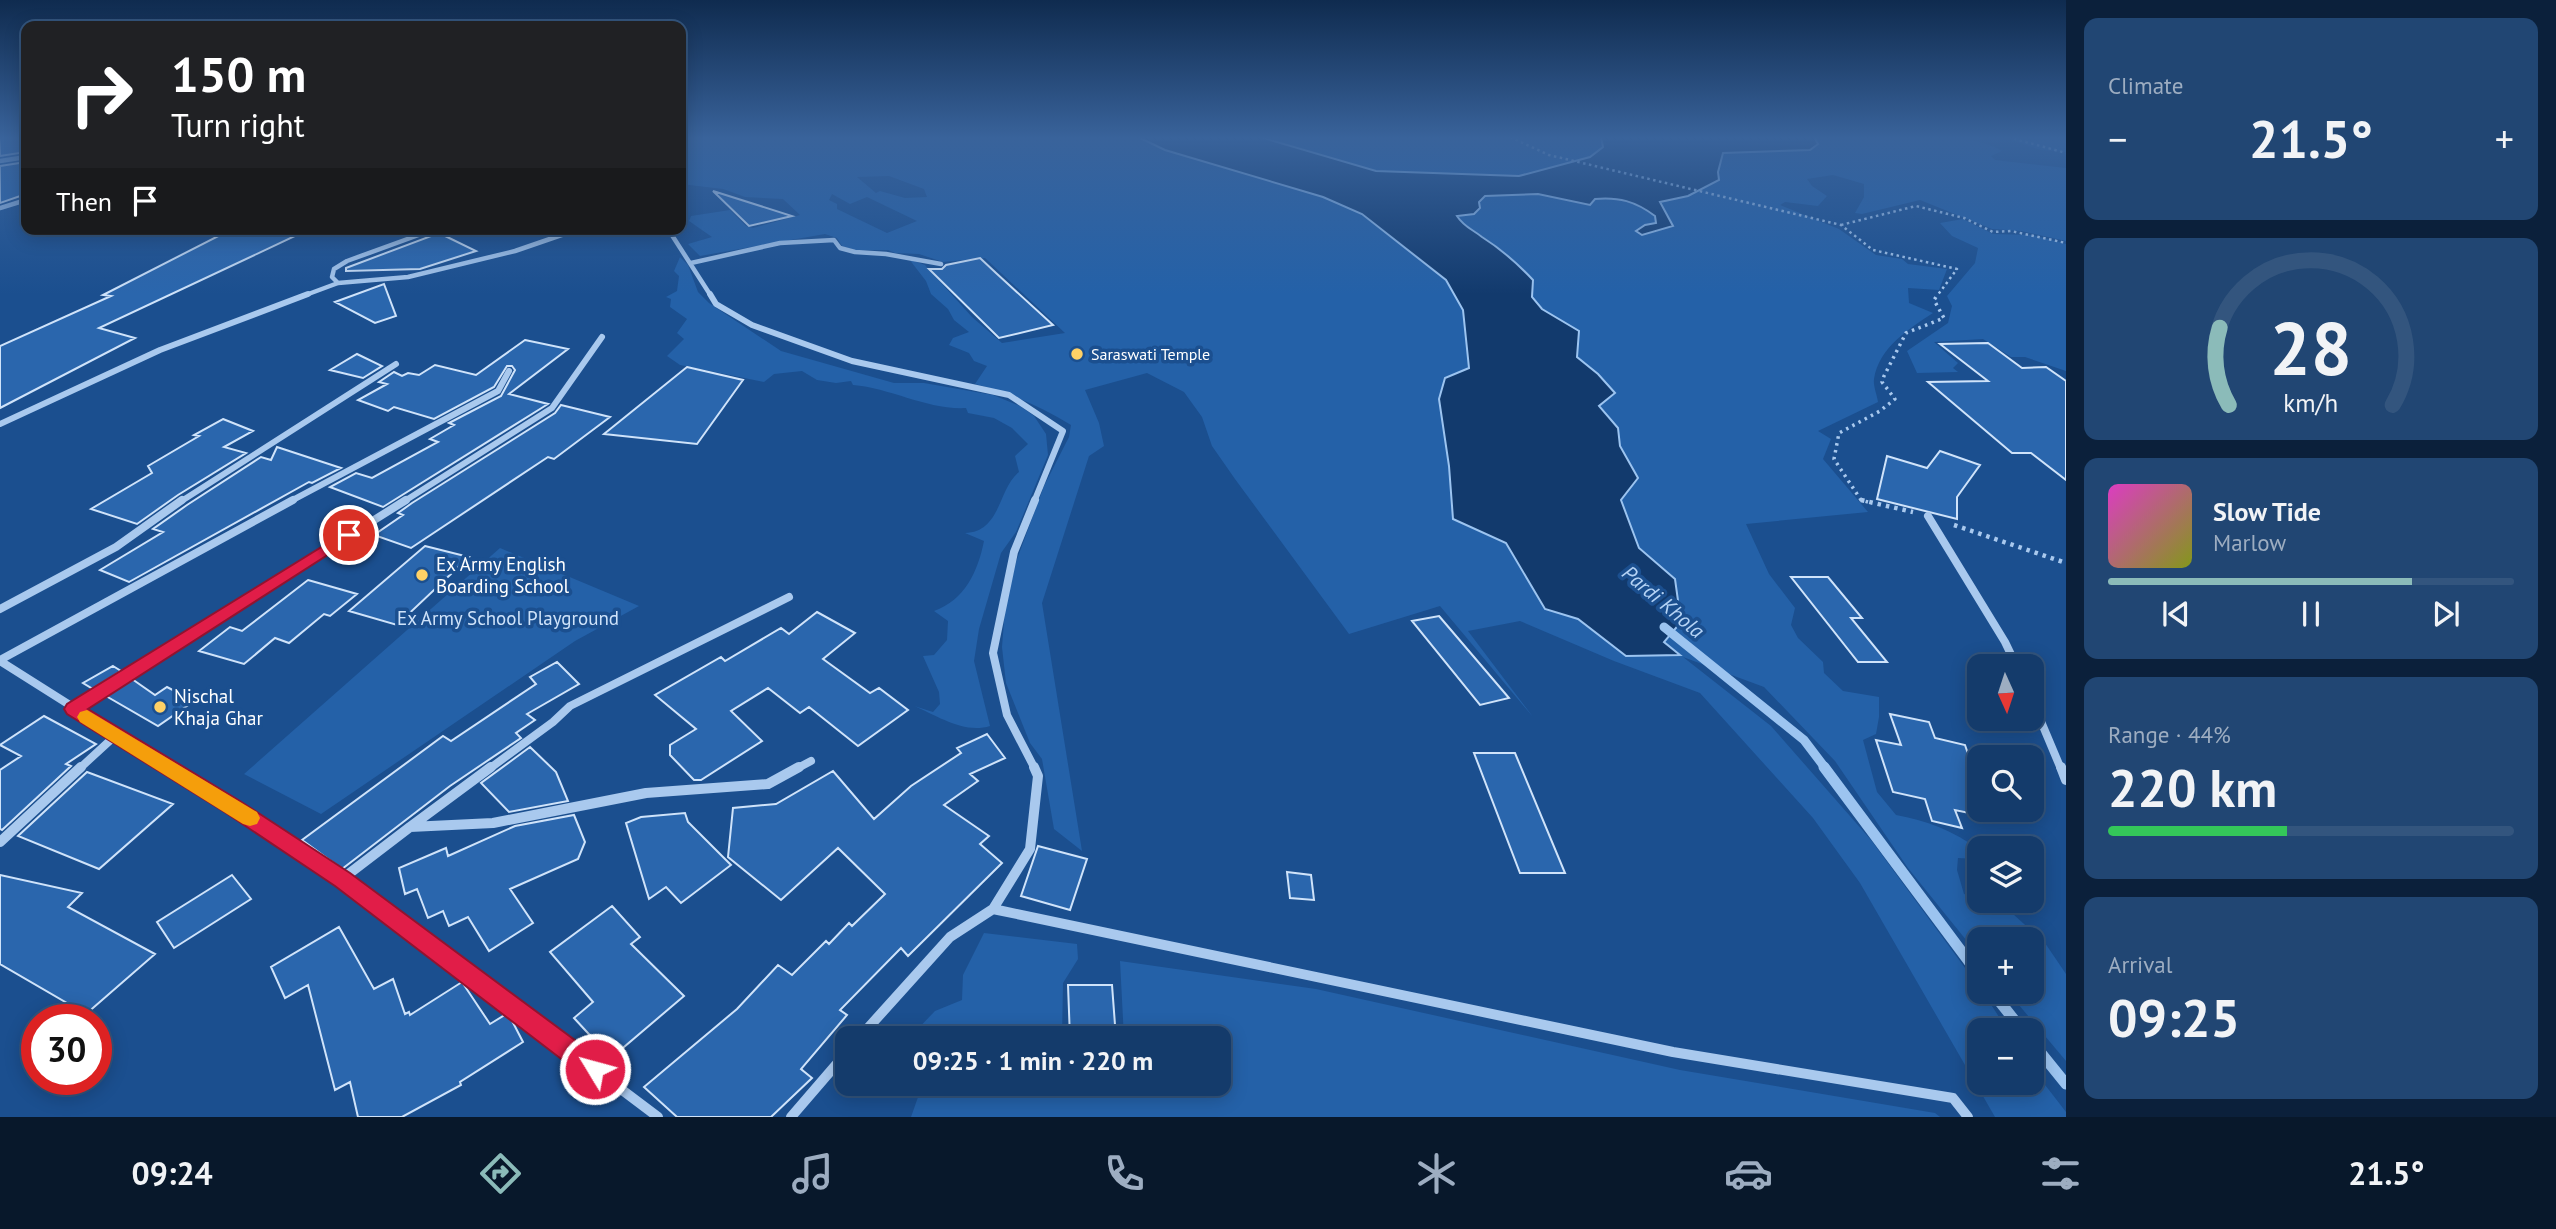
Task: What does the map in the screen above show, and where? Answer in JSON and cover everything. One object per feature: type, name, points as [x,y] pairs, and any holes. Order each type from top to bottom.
[{"type":"street","points":[[0,208],[21,202]]},
{"type":"street","points":[[338,283],[332,277],[334,269],[347,261],[418,235]]},
{"type":"street","points":[[0,424],[160,350],[338,283],[408,277],[515,251],[562,235]]},
{"type":"street","points":[[672,235],[716,304],[752,325],[852,361],[1009,395],[1063,431],[1014,552],[993,653],[1007,715],[1038,776],[1030,849],[993,909],[950,937],[870,1026]]},
{"type":"street","points":[[691,263],[810,239],[834,240],[840,248],[855,252],[905,256],[941,264]]},
{"type":"street","points":[[73,709],[552,408],[602,338]]},
{"type":"street","points":[[0,609],[116,547],[207,482],[396,364]]},
{"type":"street","points":[[509,371],[498,391],[245,525],[0,660],[342,879],[658,1117]]},
{"type":"street","points":[[1928,516],[2011,654]]},
{"type":"street","points":[[342,879],[553,722],[570,706],[789,597]]},
{"type":"street","points":[[2044,728],[2066,780]]},
{"type":"street","points":[[0,842],[116,735]]},
{"type":"street","points":[[410,827],[493,823],[646,793],[768,784],[810,761]]},
{"type":"street","points":[[993,909],[1672,1052],[1953,1098],[1968,1117]]},
{"type":"street","points":[[791,1117],[835,1066]]},
{"type":"path","points":[[1694,189],[1841,225],[1873,250],[1957,269],[1934,300],[1944,318],[1906,333],[1888,367],[1882,382],[1895,399],[1880,411],[1839,433],[1834,459],[1861,500],[1928,516],[2066,563]]},
{"type":"path","points":[[1841,225],[1916,206],[1964,218],[1993,232],[2011,231],[2066,243]]},
{"type":"green space","points":[[723,189],[871,189],[876,193],[880,191],[905,198],[927,197],[924,189],[1297,189],[1362,214],[1446,280],[1463,310],[1469,368],[1449,466],[1453,519],[1506,543],[1545,608],[1578,619],[1626,656],[1679,654],[1664,642],[1675,579],[1639,548],[1621,500],[1638,478],[1620,446],[1618,428],[1598,406],[1614,393],[1598,374],[1577,357],[1579,331],[1542,309],[1532,297],[1533,280],[1502,251],[1465,225],[1457,215],[1485,196],[1538,194],[1590,205],[1595,199],[1612,199],[1634,204],[1655,216],[1656,223],[1645,225],[1637,231],[1642,235],[1673,226],[1659,202],[1696,189],[1817,189],[1827,196],[1818,206],[1785,202],[1780,205],[1839,229],[1876,255],[1902,259],[1908,264],[1947,269],[1939,290],[1908,288],[1909,303],[1933,313],[1896,340],[1882,357],[1874,379],[1878,402],[1818,431],[1831,439],[1823,459],[1868,512],[1746,524],[1769,574],[1795,608],[1791,625],[1798,638],[1823,662],[1824,673],[1843,691],[1879,697],[1876,734],[1863,740],[1877,792],[1896,815],[1939,827],[1967,842],[1967,858],[1958,858],[1957,870],[1964,894],[1967,895],[1967,913],[2012,913],[2027,927],[1967,927],[1967,941],[1908,868],[1835,761],[1764,687],[1683,657],[1771,726],[1871,840],[1967,971],[1967,1004],[1991,1004],[2000,1018],[1967,1018],[1967,1068],[1860,883],[1813,818],[1700,693],[1614,661],[1520,621],[1468,631],[1533,717],[1440,606],[1349,634],[1212,446],[1202,417],[1184,392],[1147,373],[1085,390],[1099,423],[1104,446],[1089,456],[1042,603],[1082,851],[1054,829],[1042,759],[1030,743],[1006,683],[1002,647],[1005,609],[1016,562],[1044,486],[1069,437],[1071,425],[1024,401],[975,384],[987,366],[974,361],[969,353],[949,345],[953,338],[969,332],[954,320],[948,309],[931,294],[926,281],[909,259],[925,265],[972,317],[1002,343],[1065,333],[985,258],[943,262],[919,254],[855,250],[842,246],[837,238],[825,234],[700,256],[688,244],[712,237],[689,221],[691,216],[730,210],[746,226],[753,228],[800,215],[783,199],[745,197]],"holes":[[[832,194],[850,204],[867,197],[917,221],[887,233],[837,209],[837,204],[829,200]]]},
{"type":"green space","points":[[1864,189],[2066,189],[2066,241],[2021,231],[1992,229],[1920,200],[1862,214],[1855,213],[1864,197]]},
{"type":"green space","points":[[1963,219],[1993,234],[2033,235],[2066,244],[2066,371],[2025,357],[2011,357],[1983,339],[1934,342],[1958,363],[1953,368],[1958,372],[1917,373],[1907,351],[1948,323],[1952,306],[1947,296],[1975,263],[1978,248],[1952,236],[1940,223]]},
{"type":"green space","points":[[680,257],[688,265],[698,292],[709,303],[781,351],[894,383],[924,383],[993,395],[1020,406],[1034,416],[1046,434],[1048,455],[1016,532],[1001,553],[979,629],[974,661],[990,726],[961,726],[914,706],[933,712],[940,704],[939,692],[923,656],[934,655],[947,640],[948,621],[934,611],[954,600],[974,573],[984,541],[965,533],[977,531],[992,518],[1012,479],[1019,472],[1015,456],[1028,444],[1012,428],[994,418],[968,413],[966,408],[937,406],[853,385],[851,381],[836,383],[817,380],[802,371],[774,374],[764,382],[680,365],[667,356],[684,339],[677,333],[687,319],[670,307],[671,299],[666,297],[677,291],[679,276],[674,271]]},
{"type":"green space","name":"Ex Army School Playground","points":[[500,548],[639,606],[575,641],[321,814],[244,774]]},
{"type":"green space","points":[[984,933],[1077,944],[1078,959],[1063,983],[1062,1026],[921,1026],[935,1011],[962,1000],[963,975]]},
{"type":"green space","points":[[2044,942],[2066,974],[2066,1061],[2044,1035],[2044,1018],[2030,1018],[2018,1004],[2044,1004]]},
{"type":"green space","points":[[1120,961],[1316,989],[1680,1070],[1935,1113],[1940,1117],[911,1117],[918,1096],[1231,1096],[1231,1026],[1123,1026]]},
{"type":"green space","points":[[2044,1084],[2066,1112],[2066,1117],[1995,1117],[1982,1095],[2044,1095]]},
{"type":"water","points":[[1297,189],[1701,189],[1688,196],[1660,202],[1673,226],[1642,235],[1636,231],[1645,225],[1656,223],[1655,216],[1634,204],[1612,199],[1595,199],[1590,205],[1538,194],[1485,196],[1474,214],[1457,216],[1465,225],[1509,257],[1533,280],[1532,297],[1542,309],[1579,331],[1577,357],[1598,374],[1615,393],[1599,406],[1618,428],[1620,446],[1638,478],[1621,500],[1639,548],[1675,579],[1681,622],[1664,642],[1680,655],[1626,656],[1578,619],[1545,609],[1506,543],[1453,519],[1449,466],[1439,399],[1445,378],[1469,368],[1463,310],[1446,280],[1362,214]]},
{"type":"building","points":[[0,189],[21,189],[21,196],[0,203]]},
{"type":"building","points":[[713,191],[792,216],[749,226]]},
{"type":"building","points":[[220,235],[295,236],[99,328],[135,338],[0,408],[0,346],[111,296],[103,295]]},
{"type":"building","points":[[434,235],[443,235],[476,251],[420,269],[346,271],[346,268]]},
{"type":"building","points":[[980,258],[1053,325],[999,338],[929,269],[942,269],[946,265]]},
{"type":"building","points":[[384,284],[396,316],[375,323],[335,302]]},
{"type":"building","points":[[525,340],[568,349],[509,394],[548,404],[383,507],[330,487],[356,473],[372,478],[438,442],[430,439],[454,425],[449,423],[501,396],[515,370],[512,366],[507,366],[494,387],[434,419],[394,407],[388,411],[358,400],[387,384],[379,382],[394,372],[402,376],[408,373],[419,375],[435,365],[476,375]]},
{"type":"building","points":[[1988,343],[2022,368],[2046,367],[2066,381],[2066,480],[2031,453],[2012,453],[1928,382],[1988,381],[1940,344]]},
{"type":"building","points":[[357,354],[382,366],[363,378],[330,370]]},
{"type":"building","points":[[687,367],[743,380],[697,444],[604,434]]},
{"type":"building","points":[[561,405],[610,417],[554,459],[548,457],[411,548],[374,535],[403,515],[398,513],[412,503],[555,413]]},
{"type":"building","points":[[223,419],[253,431],[224,447],[246,453],[137,524],[91,509],[152,473],[148,466]]},
{"type":"building","points":[[277,447],[341,468],[312,483],[309,482],[129,582],[100,570],[163,532],[153,529],[261,457],[271,460]]},
{"type":"building","points":[[1940,451],[1980,465],[1957,497],[1957,519],[1877,499],[1887,456],[1927,468]]},
{"type":"building","points":[[425,546],[469,557],[397,625],[349,611]]},
{"type":"building","points":[[1791,577],[1828,577],[1862,618],[1851,618],[1887,662],[1858,662]]},
{"type":"building","points":[[308,580],[357,594],[330,616],[324,614],[289,643],[275,638],[244,664],[199,651],[230,627],[242,631]]},
{"type":"building","points":[[817,612],[855,633],[823,659],[870,693],[879,688],[908,710],[858,746],[809,707],[800,713],[768,688],[731,711],[762,741],[701,780],[694,780],[670,755],[670,745],[696,729],[655,695],[721,657],[725,661],[781,628],[789,634]]},
{"type":"building","points":[[1439,616],[1509,698],[1480,705],[1412,621]]},
{"type":"building","points":[[557,662],[579,684],[527,714],[535,720],[516,733],[521,738],[450,786],[342,869],[302,840],[443,736],[451,741],[536,684],[530,677]]},
{"type":"building","points":[[113,666],[121,671],[93,689],[83,683]]},
{"type":"building","points":[[132,679],[155,695],[167,687],[194,701],[158,726],[106,696]]},
{"type":"building","points":[[1890,714],[1929,722],[1935,738],[1965,745],[1967,812],[1955,810],[1962,828],[1932,821],[1925,799],[1893,792],[1876,740],[1901,745]]},
{"type":"building","points":[[44,716],[96,744],[66,764],[71,766],[2,830],[0,770],[21,756],[0,745]]},
{"type":"building","points":[[987,734],[1005,758],[970,774],[978,781],[944,805],[989,836],[980,844],[1002,863],[908,956],[901,948],[840,1010],[847,1015],[801,1069],[812,1078],[771,1117],[677,1117],[644,1087],[737,1009],[778,965],[792,975],[826,941],[829,944],[849,923],[852,926],[885,894],[838,848],[781,900],[728,857],[733,808],[776,804],[833,771],[874,819],[911,786],[961,753],[957,748]]},
{"type":"building","points":[[530,747],[556,772],[568,801],[509,812],[481,783]]},
{"type":"building","points":[[1474,753],[1515,753],[1565,873],[1520,873]]},
{"type":"building","points":[[87,772],[173,804],[99,869],[18,836]]},
{"type":"building","points":[[685,813],[688,822],[731,865],[681,903],[666,887],[649,899],[626,823],[641,817]]},
{"type":"building","points":[[574,815],[585,842],[578,859],[510,889],[533,923],[489,951],[468,917],[449,926],[443,911],[428,918],[417,889],[405,894],[399,868],[446,848],[448,856],[515,826]]},
{"type":"building","points":[[1038,846],[1087,859],[1070,910],[1021,896]]},
{"type":"building","points":[[1287,872],[1311,875],[1314,900],[1290,898]]},
{"type":"building","points":[[0,875],[82,893],[68,907],[155,954],[98,1004],[69,1004],[0,964]]},
{"type":"building","points":[[232,875],[251,899],[174,948],[157,922]]},
{"type":"building","points":[[612,906],[640,937],[631,944],[684,996],[611,1058],[574,1018],[593,1002],[550,952]]},
{"type":"building","points":[[339,927],[374,989],[393,979],[405,1014],[409,1012],[410,1015],[462,982],[490,1024],[508,1013],[523,1042],[460,1082],[461,1085],[402,1117],[358,1117],[350,1082],[335,1090],[308,985],[285,998],[271,967]]},
{"type":"building","points":[[1068,985],[1112,985],[1115,1026],[1070,1026]]},
{"type":"waterway","name":"Pardi Khola","points":[[1664,627],[1804,740],[1826,769]]},
{"type":"waterway","name":"Pardi Khola","points":[[1824,767],[1967,959]]},
{"type":"waterway","name":"Pardi Khola","points":[[2002,1004],[2013,1018]]},
{"type":"waterway","name":"Pardi Khola","points":[[2044,1057],[2066,1084]]},
{"type":"slow traffic","points":[[87,717],[250,818]]},
{"type":"place","name":"Saraswati Temple","points":[[1077,354]]},
{"type":"place","name":"Ex Army English Boarding School","points":[[422,575]]},
{"type":"place","name":"Nischal Khaja Ghar","points":[[160,707]]},
{"type":"route","points":[[349,535],[73,709],[233,807],[342,879],[595,1069]]}]
